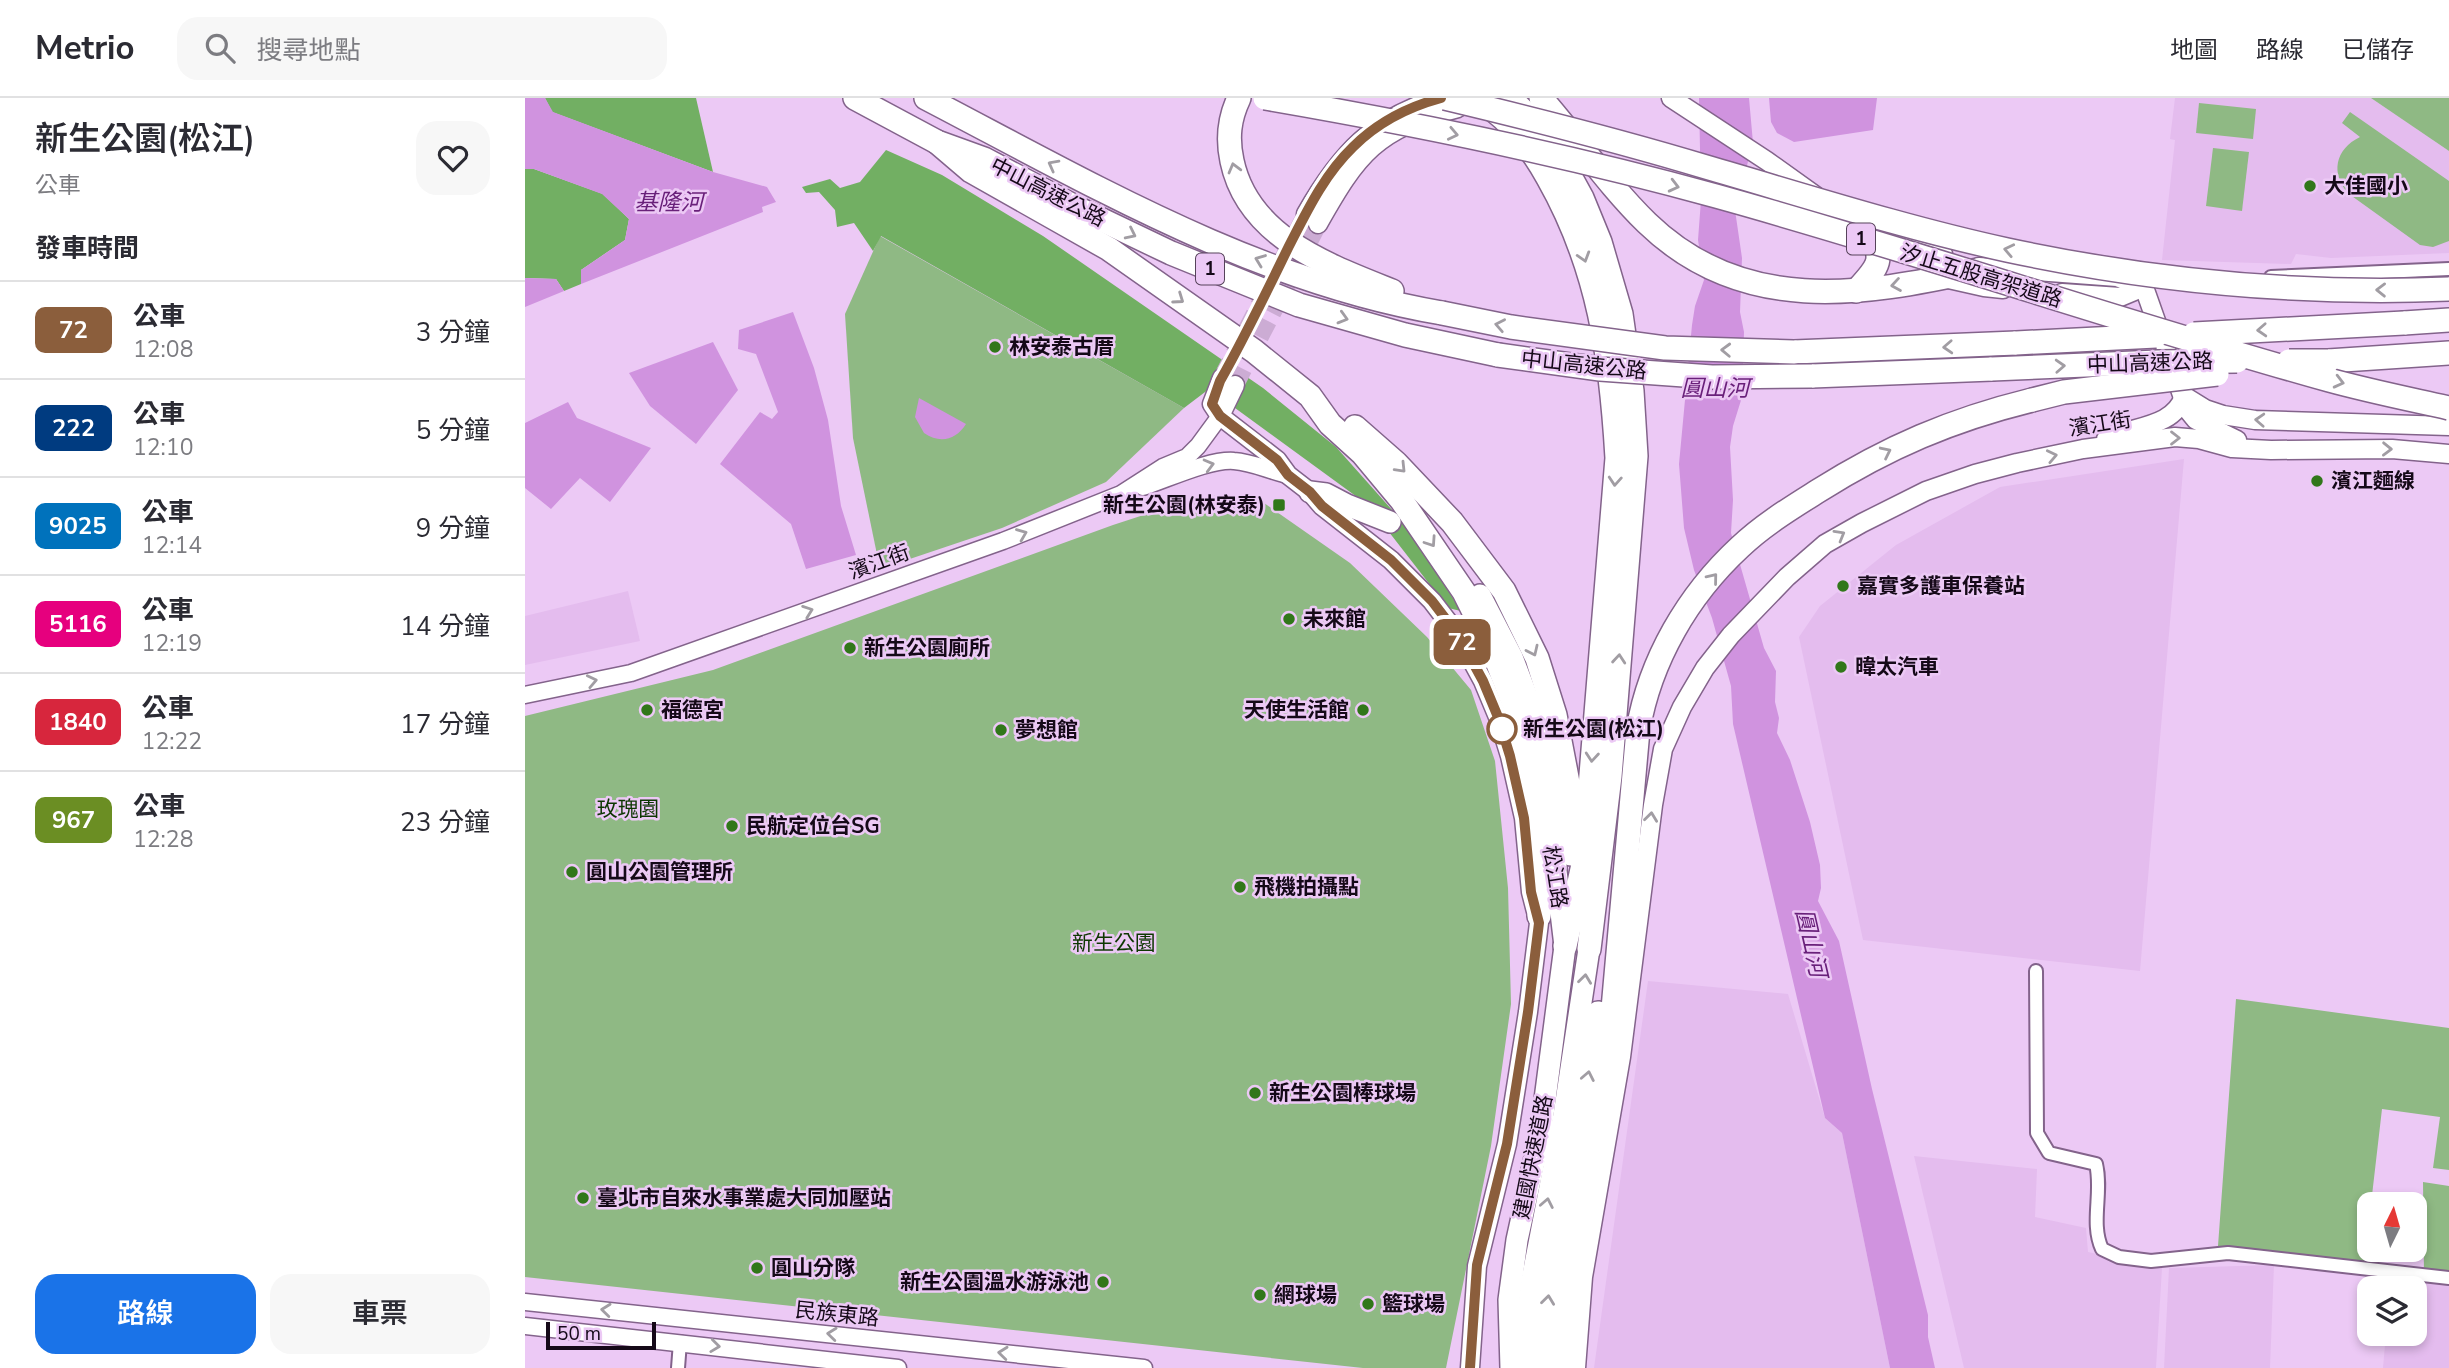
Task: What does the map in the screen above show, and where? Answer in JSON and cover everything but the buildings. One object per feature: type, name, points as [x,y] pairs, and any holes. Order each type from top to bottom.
[{"type":"highway","name":"中山高速公路","points":[[855,98],[937,142],[984,159],[1171,253],[1299,305],[1405,335],[1498,355],[1599,369],[1712,377],[1812,376],[2158,362],[2327,361],[2449,353]]},
{"type":"highway","name":"中山高速公路","points":[[926,98],[1110,195],[1211,241],[1316,282],[1392,305],[1511,327],[1665,348],[1794,352],[2449,320]]},
{"type":"highway","points":[[1240,98],[1232,114],[1229,144],[1235,175],[1254,210],[1285,241],[1331,267],[1442,313]]},
{"type":"highway","name":"汐止五股高架道路","points":[[1265,98],[1537,151],[1714,195],[2306,373],[2449,408]]},
{"type":"highway","points":[[1510,98],[1547,134],[1582,198],[1613,285],[1625,340],[1632,391],[1636,456],[1610,776],[1589,949]]},
{"type":"highway","points":[[1541,98],[1611,187],[1649,225],[1680,250],[1728,275],[1800,292],[1856,291],[1984,268]]},
{"type":"highway","points":[[1456,100],[1510,122],[1536,157],[1578,237],[1600,311],[1613,395],[1617,458],[1584,860],[1565,946]]},
{"type":"highway","name":"汐止五股高架道路","points":[[1456,100],[1581,132],[1873,216],[2007,250],[2134,273],[2284,288],[2398,291],[2449,289]]},
{"type":"highway","points":[[937,142],[971,171],[1109,249],[1254,351],[1310,396],[1330,424],[1362,453],[1402,500],[1464,592],[1490,644],[1525,738],[1539,808],[1545,874],[1539,916]]},
{"type":"highway","points":[[1856,291],[1876,270],[1878,262],[1879,253],[1868,232]]},
{"type":"highway","points":[[1564,1368],[1564,1326],[1576,1239],[1606,1087],[1642,704],[1651,676],[1672,632],[1716,573],[1740,547],[1765,526],[1865,462],[1927,432],[1986,411],[2064,392],[2327,361]]},
{"type":"highway","points":[[1310,396],[1327,402],[1396,463],[1452,522],[1504,591],[1537,658],[1555,715],[1569,788],[1574,896]]},
{"type":"highway","points":[[1310,492],[1326,494],[1390,522]]},
{"type":"highway","name":"建國快速道路","points":[[1480,595],[1512,657],[1537,723],[1551,799],[1565,946],[1541,1130],[1517,1240],[1509,1300],[1511,1368]]},
{"type":"highway","points":[[1626,1006],[1636,867],[1636,771]]},
{"type":"highway","points":[[1543,1368],[1547,1304],[1593,1052],[1606,946],[1610,776]]},
{"type":"highway","name":"建國快速道路","points":[[1531,1368],[1528,1311],[1532,1280],[1564,1115],[1589,949]]},
{"type":"main road","points":[[1312,219],[1370,148],[1386,136],[1456,100]]},
{"type":"main road","points":[[1676,101],[1767,161],[1816,196],[1825,206],[1868,232],[1880,236],[1943,277],[1984,287],[2097,296],[2120,297],[2144,287]]},
{"type":"main road","points":[[1816,196],[1849,207],[1940,254],[1984,268],[2117,277],[2144,287],[2187,409],[2196,420],[2209,428],[2233,436],[2245,447]]},
{"type":"main road","points":[[1220,416],[1212,404],[1229,381]]},
{"type":"main road","points":[[2184,396],[2205,409],[2237,418],[2449,426]]},
{"type":"main road","points":[[2083,449],[2115,434],[2173,415],[2184,396]]},
{"type":"main road","name":"松江路","points":[[1220,416],[1277,460],[1288,475],[1310,492],[1322,506],[1391,560],[1432,601],[1458,635],[1477,669],[1498,717],[1510,756],[1524,818],[1531,892],[1539,916],[1528,1012],[1507,1144],[1477,1265],[1470,1368]]},
{"type":"main road","name":"濱江街","points":[[1626,1006],[1663,749],[1705,668],[1731,635],[1825,544],[1926,491],[1975,474],[2083,449],[2175,438],[2199,439],[2232,448],[2392,449],[2449,454]]},
{"type":"main road","points":[[1576,1368],[1583,1277],[1621,1057],[1626,1006]]},
{"type":"street","points":[[2144,287],[2208,279],[2449,269]]},
{"type":"street","name":"濱江街","points":[[525,695],[631,673],[663,663],[1003,541],[1121,494],[1163,467],[1187,457],[1220,416]]},
{"type":"street","name":"松江路","points":[[1121,494],[1201,466],[1225,461],[1247,463],[1288,475]]},
{"type":"street","points":[[2036,971],[2037,1133],[2049,1153],[2096,1164],[2099,1178],[2096,1236],[2102,1249],[2119,1256],[2151,1261],[2228,1253],[2449,1278]]},
{"type":"street","name":"民族東路","points":[[525,1302],[1144,1368]]},
{"type":"street","points":[[525,1326],[897,1368],[900,1342]]},
{"type":"street","points":[[678,1368],[680,1342]]},
{"type":"shaded area","name":"大佳國小","points":[[2175,98],[2371,98],[2449,151],[2449,253],[2331,258],[2296,254],[2291,264],[2162,260],[2175,140],[2170,139]]},
{"type":"shaded area","points":[[2184,459],[2140,971],[1863,940],[1799,637],[1820,606],[1896,545],[2000,487]]},
{"type":"shaded area","points":[[628,591],[640,641],[525,665],[525,616]]},
{"type":"shaded area","points":[[1648,981],[1788,994],[1825,1118],[1842,1133],[1890,1368],[1594,1368]]},
{"type":"shaded area","points":[[1914,1156],[2037,1169],[2035,1217],[2086,1228],[2088,1252],[2162,1268],[2156,1368],[1964,1368]]},
{"type":"shaded area","points":[[2274,1265],[2270,1368],[2164,1368],[2169,1268]]},
{"type":"shaded area","points":[[2427,1280],[2449,1282],[2449,1368],[2383,1368],[2385,1346],[2427,1346]]},
{"type":"green space","points":[[545,98],[696,98],[713,172],[552,112]]},
{"type":"green space","points":[[2371,98],[2449,98],[2449,151]]},
{"type":"green space","points":[[2199,103],[2256,109],[2253,139],[2196,133]]},
{"type":"green space","points":[[2350,112],[2449,181],[2449,241],[2433,247],[2420,245],[2349,194],[2339,178],[2338,162],[2345,148],[2360,137],[2342,123]]},
{"type":"green space","points":[[2213,148],[2249,152],[2242,211],[2206,206]]},
{"type":"green space","points":[[886,150],[942,175],[1043,236],[1263,388],[1336,447],[1409,529],[1461,611],[1448,608],[1368,505],[1209,389],[1184,408],[881,236],[873,251],[854,223],[837,227],[835,210],[819,192],[806,193],[802,187],[830,179],[840,188],[860,182]]},
{"type":"green space","points":[[525,169],[534,169],[603,194],[629,219],[625,240],[581,270],[581,284],[564,291],[556,279],[525,278]]},
{"type":"green space","points":[[880,236],[1184,408],[1106,482],[1002,528],[880,569],[853,438],[845,314]]},
{"type":"green space","name":"新生公園","points":[[1218,495],[1264,503],[1350,563],[1427,637],[1471,690],[1495,761],[1508,888],[1511,1004],[1491,1146],[1446,1368],[1363,1368],[525,1277],[525,716],[713,670],[1113,525]]},
{"type":"green space","points":[[2236,999],[2449,1028],[2449,1170],[2433,1168],[2440,1117],[2382,1109],[2372,1192],[2357,1192],[2357,1262],[2364,1262],[2364,1268],[2218,1246]]},
{"type":"green space","points":[[2423,1182],[2449,1186],[2449,1277],[2424,1275],[2424,1262],[2427,1262],[2427,1192],[2423,1192]]},
{"type":"water","name":"基隆河","points":[[525,98],[545,98],[553,112],[713,172],[767,187],[776,202],[762,207],[763,212],[581,284],[581,270],[625,240],[629,219],[602,194],[534,169],[525,169]]},
{"type":"water","name":"圓山河","points":[[1699,98],[1749,98],[1753,143],[1735,210],[1742,258],[1740,312],[1744,332],[1742,397],[1730,447],[1733,500],[1731,533],[1764,648],[1776,671],[1775,702],[1779,718],[1777,733],[1790,760],[1810,822],[1820,865],[1821,888],[1818,901],[1839,941],[1872,1089],[1928,1315],[1928,1337],[1935,1368],[1890,1368],[1842,1133],[1825,1118],[1733,724],[1731,686],[1712,618],[1694,570],[1684,528],[1679,464],[1692,325],[1704,280],[1698,240],[1701,200]]},
{"type":"water","points":[[1769,98],[1877,98],[1873,130],[1794,142],[1777,133],[1771,122]]},
{"type":"water","points":[[525,278],[556,279],[564,291],[525,307]]},
{"type":"water","points":[[793,312],[814,368],[828,420],[841,506],[856,555],[806,569],[791,524],[720,464],[760,412],[772,419],[778,412],[756,354],[738,349],[739,330]]},
{"type":"water","points":[[713,342],[738,390],[696,444],[650,406],[629,373]]},
{"type":"water","points":[[919,398],[966,424],[957,434],[947,439],[924,433],[915,417]]},
{"type":"water","points":[[568,402],[577,418],[651,448],[610,502],[580,478],[551,509],[525,488],[525,423]]},
{"type":"tunnel","points":[[1222,378],[1306,214]]},
{"type":"tunnel","points":[[1235,385],[1318,224]]},
{"type":"bus line","name":"72","points":[[1441,98],[1408,109],[1386,121],[1352,147],[1329,174],[1220,381],[1212,404],[1220,416],[1277,460],[1288,475],[1310,492],[1322,506],[1391,560],[1432,601],[1458,635],[1483,681],[1510,756],[1524,818],[1531,892],[1539,923],[1507,1144],[1477,1265],[1470,1368]]},
{"type":"place","name":"大佳國小","points":[[2310,186]]},
{"type":"place","name":"林安泰古厝","points":[[995,347]]},
{"type":"place","name":"濱江麵線","points":[[2317,481]]},
{"type":"place","name":"新生公園(林安泰)","points":[[1279,505]]},
{"type":"place","name":"嘉實多護車保養站","points":[[1843,586]]},
{"type":"place","name":"未來館","points":[[1289,619]]},
{"type":"place","name":"新生公園廁所","points":[[850,648]]},
{"type":"place","name":"暐太汽車","points":[[1841,667]]},
{"type":"place","name":"福德宮","points":[[647,710]]},
{"type":"place","name":"天使生活館","points":[[1363,710]]},
{"type":"place","name":"新生公園(松江)","points":[[1502,729]]},
{"type":"place","name":"夢想館","points":[[1001,730]]},
{"type":"place","name":"民航定位台SG","points":[[732,826]]},
{"type":"place","name":"圓山公園管理所","points":[[572,872]]},
{"type":"place","name":"飛機拍攝點","points":[[1240,887]]},
{"type":"place","name":"新生公園棒球場","points":[[1255,1093]]},
{"type":"place","name":"臺北市自來水事業處大同加壓站","points":[[583,1198]]},
{"type":"place","name":"圓山分隊","points":[[757,1268]]},
{"type":"place","name":"新生公園溫水游泳池","points":[[1103,1282]]},
{"type":"place","name":"網球場","points":[[1260,1295]]},
{"type":"place","name":"籃球場","points":[[1368,1304]]},
{"type":"park label","name":"玫瑰園","points":[[628,809]]}]
